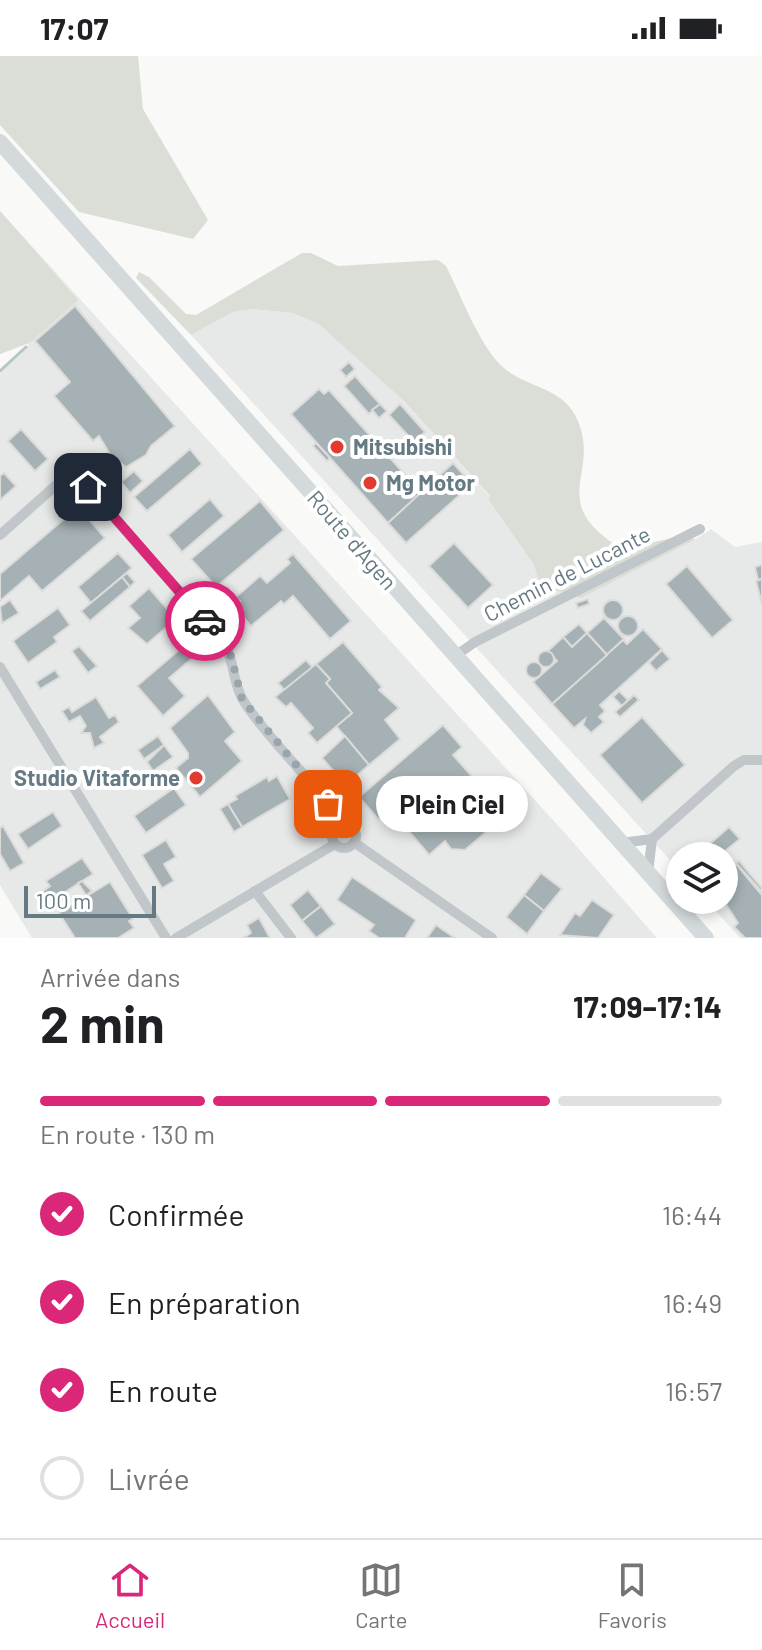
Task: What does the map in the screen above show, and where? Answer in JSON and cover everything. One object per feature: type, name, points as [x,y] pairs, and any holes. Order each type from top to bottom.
[{"type":"main road","name":"Route d'Agen","points":[[0,142],[706,938]]},
{"type":"street","points":[[0,535],[63,479],[81,480],[223,642],[231,656],[242,699],[328,804],[339,825]]},
{"type":"street","name":"Chemin de Lucante","points":[[455,656],[475,642],[700,529]]},
{"type":"street","points":[[0,667],[166,938]]},
{"type":"street","points":[[621,843],[652,839],[734,766],[744,760],[762,760]]},
{"type":"street","points":[[339,825],[353,828],[355,843],[492,938]]},
{"type":"street","points":[[335,844],[332,834],[339,825]]},
{"type":"street","points":[[648,874],[652,839]]},
{"type":"street","points":[[335,844],[345,848],[355,843]]},
{"type":"street","points":[[176,938],[335,844]]},
{"type":"street","points":[[255,891],[291,938]]},
{"type":"shaded area","points":[[0,56],[138,56],[143,109],[208,220],[193,239],[79,212],[0,125]]},
{"type":"shaded area","points":[[0,211],[657,938],[32,938],[0,885],[0,373],[30,343],[0,354]]},
{"type":"shaded area","points":[[0,211],[78,300],[31,342],[0,354]]},
{"type":"shaded area","points":[[302,253],[311,253],[338,266],[438,260],[446,266],[479,335],[495,359],[513,374],[561,399],[575,415],[584,454],[580,500],[585,516],[598,532],[622,549],[677,537],[696,539],[581,598],[541,586],[534,565],[488,499],[490,496],[403,400],[320,325],[293,313],[252,309],[233,312],[191,335],[136,278],[139,272],[149,277],[186,314],[196,315]]},
{"type":"shaded area","points":[[252,309],[293,313],[320,325],[340,339],[403,400],[490,497],[488,499],[534,565],[696,539],[711,529],[735,547],[762,542],[762,938],[740,938],[719,914],[738,914],[738,842],[666,842],[666,856],[191,335],[233,312]]},
{"type":"building","points":[[75,306],[175,426],[151,446],[146,455],[126,467],[111,456],[99,436],[93,441],[54,396],[70,382],[35,341]]},
{"type":"building","points":[[349,362],[355,369],[346,377],[340,370]]},
{"type":"building","points":[[355,376],[380,404],[369,414],[344,386]]},
{"type":"building","points":[[319,389],[324,394],[329,390],[417,488],[424,481],[429,486],[388,523],[291,414]]},
{"type":"building","points":[[380,404],[387,411],[379,418],[372,410]]},
{"type":"building","points":[[400,404],[425,432],[414,442],[389,415]]},
{"type":"building","points":[[21,429],[48,459],[35,471],[8,441]]},
{"type":"building","points":[[316,443],[330,458],[327,461],[313,446]]},
{"type":"building","points":[[190,449],[202,464],[147,511],[134,497]]},
{"type":"building","points":[[453,463],[472,484],[406,543],[388,523]]},
{"type":"building","points":[[134,471],[143,481],[130,493],[121,482]]},
{"type":"building","points":[[4,473],[16,486],[0,500],[0,476]]},
{"type":"building","points":[[210,499],[224,516],[182,552],[168,535]]},
{"type":"building","points":[[260,501],[284,530],[216,587],[191,559]]},
{"type":"building","points":[[78,507],[105,538],[42,591],[29,576],[0,601],[0,574]]},
{"type":"building","points":[[454,543],[493,585],[468,608],[429,566]]},
{"type":"building","points":[[118,553],[132,568],[91,603],[78,587]]},
{"type":"building","points":[[293,554],[351,621],[330,639],[293,596],[284,604],[281,601],[251,626],[233,606],[240,601],[236,597],[260,576],[267,583],[290,563],[287,559]]},
{"type":"building","points":[[762,565],[762,579],[758,580],[755,567]]},
{"type":"building","points":[[687,566],[733,620],[712,638],[666,584]]},
{"type":"building","points":[[127,573],[135,582],[130,587],[122,577]]},
{"type":"building","points":[[122,577],[130,587],[90,621],[81,611]]},
{"type":"building","points":[[762,579],[762,604],[756,581]]},
{"type":"building","points":[[149,588],[176,619],[147,644],[128,628],[140,618],[129,606]]},
{"type":"building","points":[[588,599],[589,604],[578,608],[576,603]]},
{"type":"building","points":[[10,600],[19,613],[2,623],[0,607]]},
{"type":"building","points":[[613,600],[620,603],[623,610],[620,617],[613,620],[606,617],[603,610],[606,603]]},
{"type":"building","points":[[58,608],[70,625],[54,637],[57,642],[28,663],[13,641]]},
{"type":"building","points":[[624,616],[632,616],[638,626],[632,636],[624,636],[618,630],[618,622]]},
{"type":"building","points":[[604,618],[624,639],[607,655],[587,633]]},
{"type":"building","points":[[579,624],[587,633],[572,647],[563,637]]},
{"type":"building","points":[[643,629],[662,649],[600,705],[605,711],[599,717],[604,722],[591,733],[583,725],[585,719],[574,728],[552,704],[623,640],[627,644]]},
{"type":"building","points":[[587,633],[607,655],[552,704],[533,682],[557,661],[548,651],[563,637],[572,647]]},
{"type":"building","points":[[193,638],[202,650],[169,678],[185,696],[163,716],[137,686]]},
{"type":"building","points":[[343,642],[382,687],[379,690],[399,708],[385,720],[400,739],[369,765],[336,726],[352,713],[326,683],[330,679],[316,664]]},
{"type":"building","points":[[79,646],[97,666],[88,673],[72,651]]},
{"type":"building","points":[[662,650],[670,659],[656,671],[649,663]]},
{"type":"building","points":[[546,651],[552,653],[552,665],[546,667],[540,665],[538,659],[540,653]]},
{"type":"building","points":[[306,660],[313,668],[285,691],[278,683]]},
{"type":"building","points":[[534,662],[540,664],[540,676],[534,678],[528,676],[526,670],[528,664]]},
{"type":"building","points":[[316,664],[330,679],[326,683],[352,713],[317,743],[308,733],[313,728],[291,703],[286,707],[275,697]]},
{"type":"building","points":[[55,670],[60,677],[40,689],[36,682]]},
{"type":"building","points":[[619,691],[628,700],[622,706],[613,697]]},
{"type":"building","points":[[208,695],[235,732],[225,741],[242,761],[200,797],[176,768],[188,758],[188,753],[170,728]]},
{"type":"building","points":[[634,695],[639,700],[620,717],[615,712]]},
{"type":"building","points":[[96,697],[109,718],[115,715],[119,722],[100,737],[104,743],[94,748],[90,733],[81,733],[86,726],[80,716],[69,722],[62,711],[69,707],[72,712]]},
{"type":"building","points":[[642,717],[685,765],[642,803],[600,755]]},
{"type":"building","points":[[443,725],[462,747],[453,755],[506,815],[465,850],[451,849],[445,841],[429,855],[390,809],[378,819],[359,797]]},
{"type":"building","points":[[158,736],[164,745],[144,759],[138,750]]},
{"type":"building","points":[[345,736],[369,765],[346,785],[322,758]]},
{"type":"building","points":[[164,745],[173,757],[153,771],[147,762]]},
{"type":"building","points":[[277,776],[290,799],[242,827],[228,804],[237,799],[235,796],[267,777],[269,781]]},
{"type":"building","points":[[174,788],[186,805],[146,833],[134,816]]},
{"type":"building","points":[[228,804],[242,827],[234,832],[220,809]]},
{"type":"building","points":[[53,812],[62,826],[28,849],[18,834]]},
{"type":"building","points":[[3,826],[24,863],[10,871],[0,854],[0,828]]},
{"type":"building","points":[[729,827],[740,839],[736,842],[712,842]]},
{"type":"building","points":[[166,840],[176,857],[164,864],[174,881],[162,888],[142,855]]},
{"type":"building","points":[[82,858],[93,874],[62,894],[66,901],[53,909],[42,892],[50,886],[46,881]]},
{"type":"building","points":[[738,862],[762,888],[761,891],[738,865]]},
{"type":"building","points":[[738,866],[762,895],[762,938],[745,938],[734,927],[738,923],[732,914],[738,914]]},
{"type":"building","points":[[541,873],[562,889],[544,911],[524,895]]},
{"type":"building","points":[[352,877],[416,920],[405,938],[379,938],[369,931],[374,925],[337,900]]},
{"type":"building","points":[[82,881],[92,891],[86,895],[78,883]]},
{"type":"building","points":[[110,882],[133,919],[129,921],[134,928],[118,938],[75,938],[59,913]]},
{"type":"building","points":[[308,890],[321,906],[302,921],[290,905]]},
{"type":"building","points":[[524,895],[544,911],[527,934],[506,917]]},
{"type":"building","points":[[592,900],[614,915],[598,938],[560,935],[575,913],[580,916]]},
{"type":"building","points":[[321,906],[335,924],[316,938],[302,921]]},
{"type":"building","points":[[259,918],[270,938],[243,938],[251,933],[247,925]]},
{"type":"building","points":[[436,925],[455,938],[427,938]]},
{"type":"waterway","points":[[0,371],[26,347]]},
{"type":"way so far","points":[[205,621],[231,656],[242,699],[328,804]]},
{"type":"place","name":"Mitsubishi","points":[[337,447]]},
{"type":"place","name":"Mg Motor","points":[[370,483]]},
{"type":"place","name":"Studio Vitaforme","points":[[196,778]]},
{"type":"place","name":"Plein Ciel","points":[[328,804]]},
{"type":"route","points":[[88,487],[205,621]]}]
